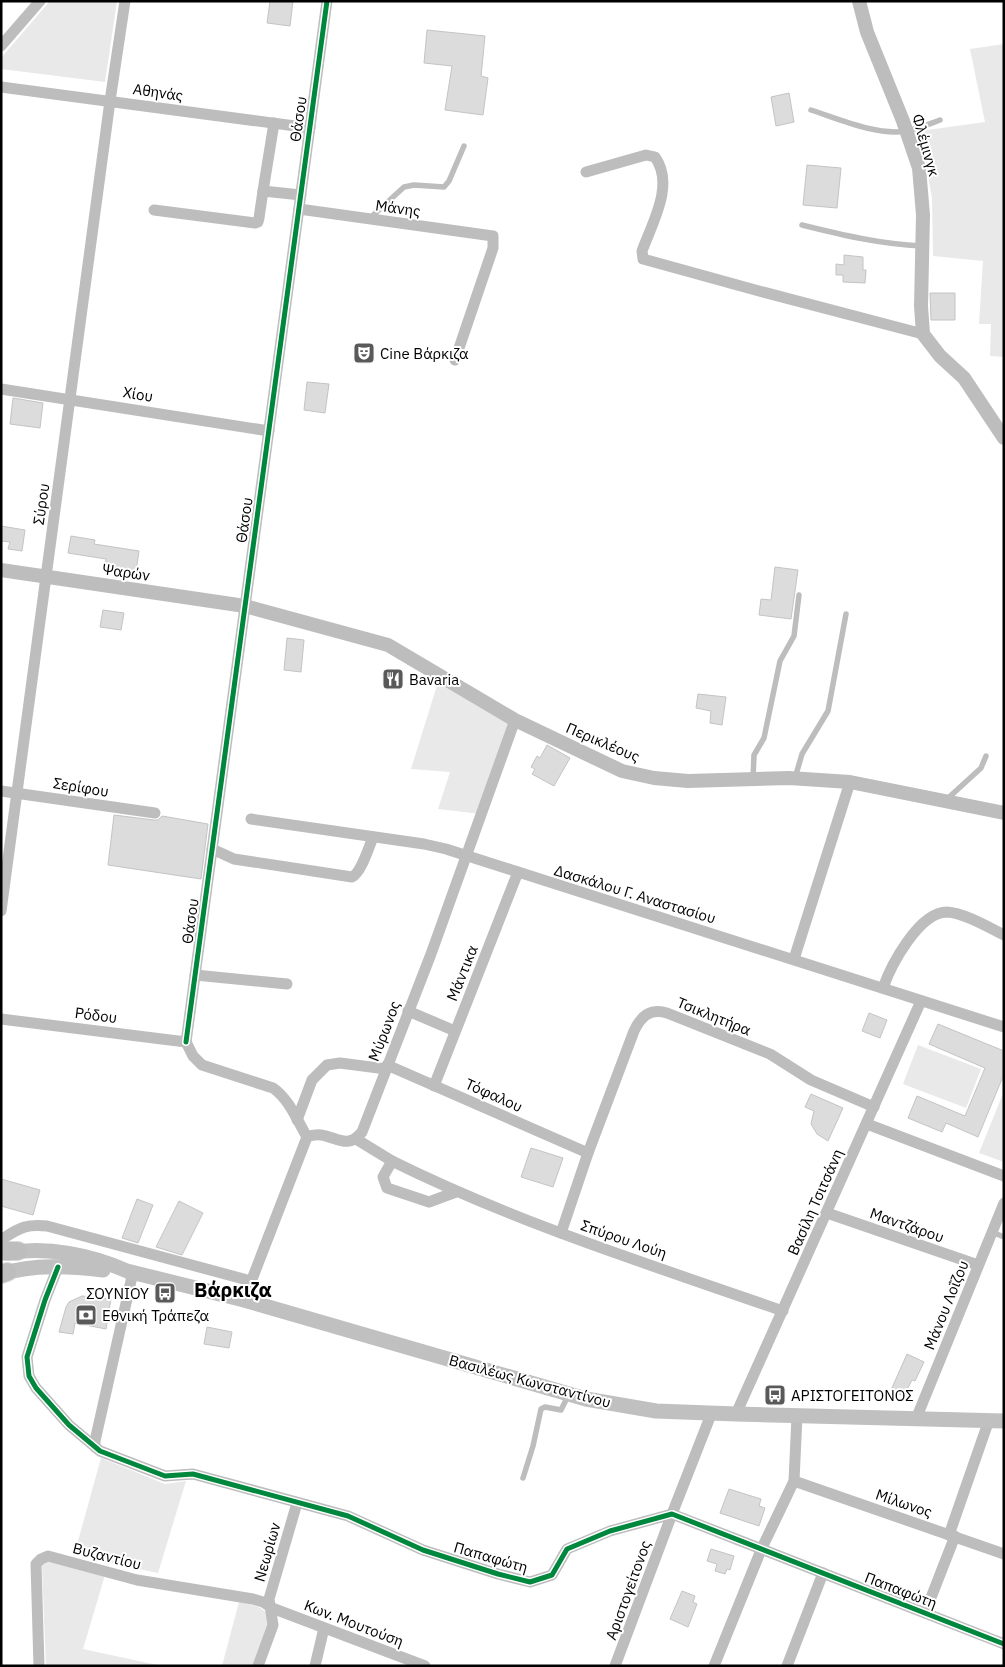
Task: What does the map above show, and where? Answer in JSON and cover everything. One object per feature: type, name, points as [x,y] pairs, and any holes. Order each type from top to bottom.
[{"type":"main road","name":"Βασιλέως Κωνσταντίνου","points":[[6,1249],[52,1251],[85,1257],[130,1271],[244,1300],[586,1399],[656,1411],[996,1420]]},
{"type":"main road","name":"Βασιλέως Κωνσταντίνου","points":[[3,1273],[58,1267],[130,1271]]},
{"type":"street","points":[[1,46],[40,1]]},
{"type":"street","name":"Σύρου","points":[[1,911],[125,1]]},
{"type":"street","name":"Θάσου","points":[[186,1042],[327,1]]},
{"type":"street","name":"Φλέμινγκ","points":[[859,1],[867,32],[906,130],[918,168],[924,215],[921,306],[923,334]]},
{"type":"street","name":"Αθηνάς","points":[[1,87],[310,128]]},
{"type":"street","points":[[154,210],[258,222],[274,123]]},
{"type":"street","points":[[586,172],[646,155],[655,157],[661,165],[662,196],[642,251],[643,259],[923,334],[940,356],[964,378],[1004,438]]},
{"type":"street","points":[[263,191],[301,195]]},
{"type":"street","name":"Μάνης","points":[[299,209],[493,236],[493,248],[455,360]]},
{"type":"street","name":"Χίου","points":[[1,389],[70,398],[269,431]]},
{"type":"street","name":"Ψαρών","points":[[1,570],[245,606]]},
{"type":"street","name":"Περικλέους","points":[[245,606],[388,645],[515,720],[622,771],[654,778],[688,781],[795,778],[850,782],[1004,813]]},
{"type":"street","name":"Μύρωνος","points":[[356,1139],[362,1132],[387,1067],[515,720]]},
{"type":"street","points":[[794,959],[850,782]]},
{"type":"street","name":"Σερίφου","points":[[1,791],[156,813]]},
{"type":"street","name":"Δασκάλου Γ. Αναστασίου","points":[[251,819],[424,844],[794,959],[1004,1027]]},
{"type":"street","points":[[212,849],[234,859],[352,877],[359,870],[373,837]]},
{"type":"street","name":"Μάντικα","points":[[434,1086],[518,872]]},
{"type":"street","points":[[883,988],[900,952],[916,930],[938,913],[953,913],[1004,935]]},
{"type":"street","points":[[195,975],[287,984]]},
{"type":"street","name":"Βασίλη Τσιτσάνη","points":[[736,1414],[921,1000]]},
{"type":"street","points":[[408,1011],[455,1031]]},
{"type":"street","name":"Τσικλητήρα","points":[[561,1233],[588,1153],[634,1031],[642,1017],[653,1011],[667,1013],[770,1054],[811,1080],[874,1107]]},
{"type":"street","name":"Ρόδου","points":[[1,1019],[186,1042]]},
{"type":"street","points":[[186,1042],[193,1056],[202,1065],[280,1092],[307,1137]]},
{"type":"street","name":"Τόφαλου","points":[[297,1120],[312,1080],[327,1065],[340,1063],[387,1067],[588,1153]]},
{"type":"street","points":[[867,1124],[1004,1176]]},
{"type":"street","points":[[244,1300],[307,1137],[316,1133],[346,1142],[356,1139]]},
{"type":"street","name":"Σπύρου Λούη","points":[[356,1139],[392,1162],[456,1192],[561,1233],[783,1311]]},
{"type":"street","points":[[392,1162],[383,1178],[386,1188],[429,1202],[456,1192]]},
{"type":"street","name":"Μάνου Λοΐζου","points":[[916,1419],[1004,1203]]},
{"type":"street","name":"Μαντζάρου","points":[[826,1213],[978,1265]]},
{"type":"street","points":[[6,1249],[21,1227],[47,1226],[251,1281]]},
{"type":"street","name":"Παπαφώτη","points":[[58,1267],[45,1300],[27,1357],[29,1376],[36,1388],[68,1425],[100,1451],[164,1476],[193,1474],[348,1516],[424,1550],[498,1574],[530,1582],[552,1576],[567,1549],[610,1531],[672,1514],[1004,1644]]},
{"type":"street","points":[[95,1447],[130,1271]]},
{"type":"street","name":"Αριστογείτονος","points":[[615,1666],[712,1412]]},
{"type":"street","points":[[714,1666],[760,1550],[794,1481],[797,1416]]},
{"type":"street","points":[[925,1613],[996,1420]]},
{"type":"street","name":"Μίλωνος","points":[[794,1481],[1004,1554]]},
{"type":"street","name":"Νεωρίων","points":[[258,1666],[274,1625],[269,1599],[297,1503]]},
{"type":"street","name":"Βυζαντίου","points":[[38,1666],[36,1564],[40,1559],[48,1556],[137,1580],[253,1599],[263,1602],[272,1608]]},
{"type":"street","points":[[787,1666],[823,1573]]},
{"type":"street","name":"Κων. Μουτούση","points":[[272,1608],[425,1666]]},
{"type":"street","points":[[315,1666],[324,1628]]},
{"type":"lane","points":[[811,110],[851,123],[889,132],[906,130],[940,120]]},
{"type":"lane","points":[[369,219],[404,186],[444,186],[449,181],[464,146]]},
{"type":"lane","points":[[802,225],[884,244],[923,246]]},
{"type":"lane","points":[[753,779],[754,755],[764,738],[780,661],[794,636],[799,595]]},
{"type":"lane","points":[[795,778],[802,754],[828,712],[846,614]]},
{"type":"lane","points":[[945,802],[981,768],[986,756]]},
{"type":"lane","points":[[992,1232],[1004,1237]]},
{"type":"lane","points":[[523,1478],[542,1409],[545,1407],[561,1410],[569,1394]]},
{"type":"shaded area","points":[[50,1],[117,1],[105,82],[1,69],[1,58]]},
{"type":"shaded area","points":[[1004,44],[1004,357],[990,356],[991,324],[979,324],[983,261],[933,256],[932,198],[920,131],[985,122],[970,49]]},
{"type":"shaded area","points":[[438,682],[516,726],[481,814],[438,809],[450,772],[411,769]]},
{"type":"shaded area","points":[[918,1045],[981,1069],[966,1108],[903,1084]]},
{"type":"shaded area","points":[[1004,1091],[1004,1162],[979,1153]]},
{"type":"shaded area","points":[[101,1458],[165,1484],[186,1481],[158,1573],[120,1565],[75,1552]]},
{"type":"shaded area","points":[[50,1561],[105,1575],[83,1649],[162,1666],[46,1666],[42,1567],[45,1562]]},
{"type":"shaded area","points":[[239,1602],[263,1609],[270,1622],[253,1666],[222,1666]]},
{"type":"building","points":[[270,1],[293,1],[290,26],[267,23]]},
{"type":"building","points":[[427,30],[485,36],[481,76],[488,78],[483,115],[445,110],[452,66],[424,63]]},
{"type":"building","points":[[789,93],[794,122],[776,126],[771,97]]},
{"type":"building","points":[[807,165],[841,168],[837,208],[803,205]]},
{"type":"building","points":[[844,255],[863,257],[863,270],[866,270],[865,283],[843,282],[843,275],[836,275],[836,264],[844,265]]},
{"type":"building","points":[[930,293],[955,293],[955,320],[931,320]]},
{"type":"building","points":[[307,382],[329,384],[325,413],[304,410]]},
{"type":"building","points":[[13,398],[43,403],[40,428],[10,424]]},
{"type":"building","points":[[1,526],[25,530],[22,551],[8,549],[10,542],[1,541]]},
{"type":"building","points":[[71,536],[95,540],[94,544],[139,551],[136,572],[105,568],[106,559],[68,553]]},
{"type":"building","points":[[775,567],[798,570],[791,619],[759,615],[761,599],[771,600]]},
{"type":"building","points":[[103,610],[124,613],[121,630],[100,627]]},
{"type":"building","points":[[287,638],[304,640],[301,672],[284,670]]},
{"type":"building","points":[[698,694],[726,697],[722,725],[710,723],[711,711],[696,708]]},
{"type":"building","points":[[547,745],[570,758],[554,786],[532,774],[535,769],[531,767],[537,756],[540,758]]},
{"type":"building","points":[[114,815],[154,820],[158,820],[162,816],[208,824],[201,879],[108,865]]},
{"type":"building","points":[[869,1013],[887,1020],[880,1038],[862,1031]]},
{"type":"building","points":[[938,1024],[1004,1051],[1004,1074],[978,1137],[946,1123],[942,1132],[908,1118],[917,1096],[965,1116],[985,1068],[929,1044]]},
{"type":"building","points":[[811,1094],[843,1108],[828,1141],[817,1134],[811,1124],[814,1111],[805,1107]]},
{"type":"building","points":[[531,1148],[563,1158],[553,1187],[521,1177]]},
{"type":"building","points":[[1,1179],[40,1190],[33,1215],[1,1206]]},
{"type":"building","points":[[137,1199],[153,1205],[138,1243],[122,1238]]},
{"type":"building","points":[[179,1201],[203,1213],[182,1255],[156,1247]]},
{"type":"building","name":"Εθνική Τράπεζα","points":[[82,1296],[111,1299],[106,1329],[75,1323],[73,1334],[59,1332],[69,1302]]},
{"type":"building","points":[[207,1327],[232,1332],[229,1348],[204,1344]]},
{"type":"building","points":[[907,1354],[924,1362],[915,1381],[912,1380],[904,1396],[891,1390]]},
{"type":"building","points":[[729,1489],[761,1499],[759,1506],[765,1508],[759,1526],[720,1513]]},
{"type":"building","points":[[711,1549],[734,1556],[730,1570],[727,1569],[725,1574],[715,1571],[717,1564],[707,1561]]},
{"type":"building","points":[[682,1591],[695,1596],[693,1602],[697,1604],[688,1627],[670,1619]]},
{"type":"cycle path","points":[[186,1042],[327,1]]},
{"type":"cycle path","points":[[58,1267],[45,1300],[27,1357],[29,1376],[36,1388],[69,1425],[100,1451],[165,1476],[193,1474],[348,1516],[423,1550],[498,1574],[530,1582],[552,1575],[567,1549],[610,1531],[672,1514],[1004,1644]]},
{"type":"place","name":"Cine Βάρκιζα","points":[[364,353]]},
{"type":"place","name":"Bavaria","points":[[393,679]]},
{"type":"place","name":"ΣΟΥΝΙΟΥ","points":[[165,1293]]},
{"type":"place","name":"Εθνική Τράπεζα","points":[[86,1315]]},
{"type":"place","name":"ΑΡΙΣΤΟΓΕΙΤΟΝΟΣ","points":[[775,1395]]},
{"type":"district","name":"Βάρκιζα","points":[[233,1289]]}]
